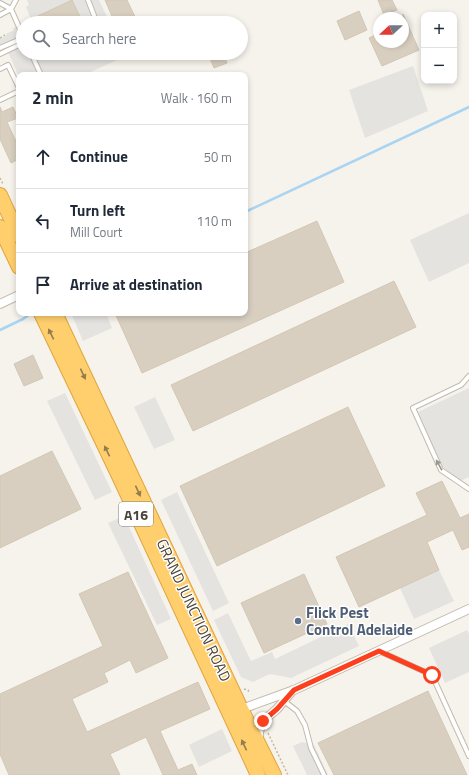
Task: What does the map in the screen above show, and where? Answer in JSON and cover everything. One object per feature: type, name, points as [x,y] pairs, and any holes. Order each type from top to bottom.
[{"type":"highway","points":[[0,195],[16,230]]},
{"type":"highway","points":[[0,227],[16,261]]},
{"type":"highway","name":"GRAND JUNCTION ROAD","points":[[43,316],[124,474]]},
{"type":"highway","name":"GRAND JUNCTION ROAD","points":[[56,316],[124,474],[235,712],[258,775]]},
{"type":"highway","name":"GRAND JUNCTION ROAD","points":[[235,712],[258,742],[274,775]]},
{"type":"street","points":[[0,304],[16,296]]},
{"type":"street","points":[[235,712],[294,690],[469,609]]},
{"type":"street","points":[[258,742],[260,727],[263,721],[294,690]]},
{"type":"lane","points":[[0,14],[11,9],[16,0]]},
{"type":"lane","points":[[88,0],[94,16]]},
{"type":"lane","points":[[0,2],[11,9],[16,21]]},
{"type":"lane","points":[[0,48],[16,40]]},
{"type":"lane","points":[[0,54],[16,46]]},
{"type":"lane","points":[[34,60],[40,72]]},
{"type":"lane","points":[[0,69],[8,65],[16,83]]},
{"type":"lane","points":[[0,100],[16,92]]},
{"type":"lane","points":[[469,376],[461,385],[413,408],[441,470],[469,489]]},
{"type":"lane","points":[[379,651],[432,675],[469,756]]},
{"type":"lane","points":[[284,701],[296,711],[305,725],[311,748],[324,775]]},
{"type":"path","points":[[0,38],[5,35]]},
{"type":"path","points":[[267,731],[288,775]]},
{"type":"shaded area","points":[[27,0],[99,0],[107,16],[30,16],[26,7],[29,5]]},
{"type":"shaded area","points":[[16,26],[16,60],[117,60],[91,72],[17,72],[8,52],[0,56],[0,39],[14,30],[13,28]]},
{"type":"shaded area","points":[[413,66],[428,111],[365,138],[349,90]]},
{"type":"shaded area","points":[[469,213],[469,263],[429,282],[410,240]]},
{"type":"shaded area","points":[[72,316],[107,316],[112,328],[83,341]]},
{"type":"shaded area","points":[[469,388],[469,477],[460,481],[443,467],[418,412]]},
{"type":"shaded area","points":[[65,393],[112,492],[95,500],[47,401]]},
{"type":"shaded area","points":[[155,397],[175,440],[154,449],[134,407]]},
{"type":"shaded area","points":[[177,492],[229,603],[213,611],[161,500]]},
{"type":"shaded area","points":[[124,516],[171,619],[157,625],[108,523]]},
{"type":"shaded area","points":[[439,570],[454,601],[414,619],[400,588]]},
{"type":"shaded area","points":[[228,613],[251,661],[272,652],[275,659],[348,624],[359,646],[291,678],[270,674],[253,682],[241,677],[214,620]]},
{"type":"shaded area","points":[[467,630],[469,634],[469,672],[445,683],[429,648]]},
{"type":"shaded area","points":[[222,729],[232,751],[199,767],[189,745]]},
{"type":"shaded area","points":[[302,742],[314,745],[328,775],[307,775],[293,746]]},
{"type":"building","points":[[72,0],[80,16],[38,16]]},
{"type":"building","points":[[105,0],[127,0],[135,16],[112,16]]},
{"type":"building","points":[[378,0],[392,0],[397,10],[392,12],[383,12]]},
{"type":"building","points":[[359,11],[367,30],[345,40],[337,21]]},
{"type":"building","points":[[409,28],[419,50],[382,66],[374,48],[409,48]]},
{"type":"building","points":[[373,36],[373,47],[369,38]]},
{"type":"building","points":[[211,60],[226,60],[227,63],[214,68]]},
{"type":"building","points":[[0,107],[2,112],[13,107],[16,114],[16,119],[7,122],[16,142],[16,160],[11,163],[0,139]]},
{"type":"building","points":[[317,221],[344,282],[142,373],[116,316],[248,316],[248,252]]},
{"type":"building","points":[[394,281],[416,327],[193,431],[171,385]]},
{"type":"building","points":[[33,355],[43,378],[24,386],[14,364]]},
{"type":"building","points":[[348,407],[385,486],[217,566],[180,486]]},
{"type":"building","points":[[52,451],[81,509],[0,548],[0,476]]},
{"type":"building","points":[[442,481],[460,518],[469,514],[469,547],[462,550],[453,530],[427,542],[439,570],[359,607],[336,557],[427,515],[416,493]]},
{"type":"building","points":[[128,572],[168,658],[136,673],[130,660],[104,673],[108,682],[72,699],[87,732],[198,682],[210,709],[160,731],[178,770],[192,764],[197,775],[163,775],[146,737],[110,754],[120,775],[9,775],[0,754],[0,694],[103,646],[79,594]]},
{"type":"building","points":[[304,574],[327,624],[264,653],[241,603]]},
{"type":"building","points":[[428,691],[467,775],[334,775],[318,743]]},
{"type":"waterway","points":[[248,211],[469,107]]},
{"type":"waterway","points":[[0,330],[27,316]]},
{"type":"place","name":"Flick Pest Control Adelaide","points":[[298,621]]},
{"type":"route","points":[[263,721],[277,709],[294,690],[379,651],[432,675]]}]
